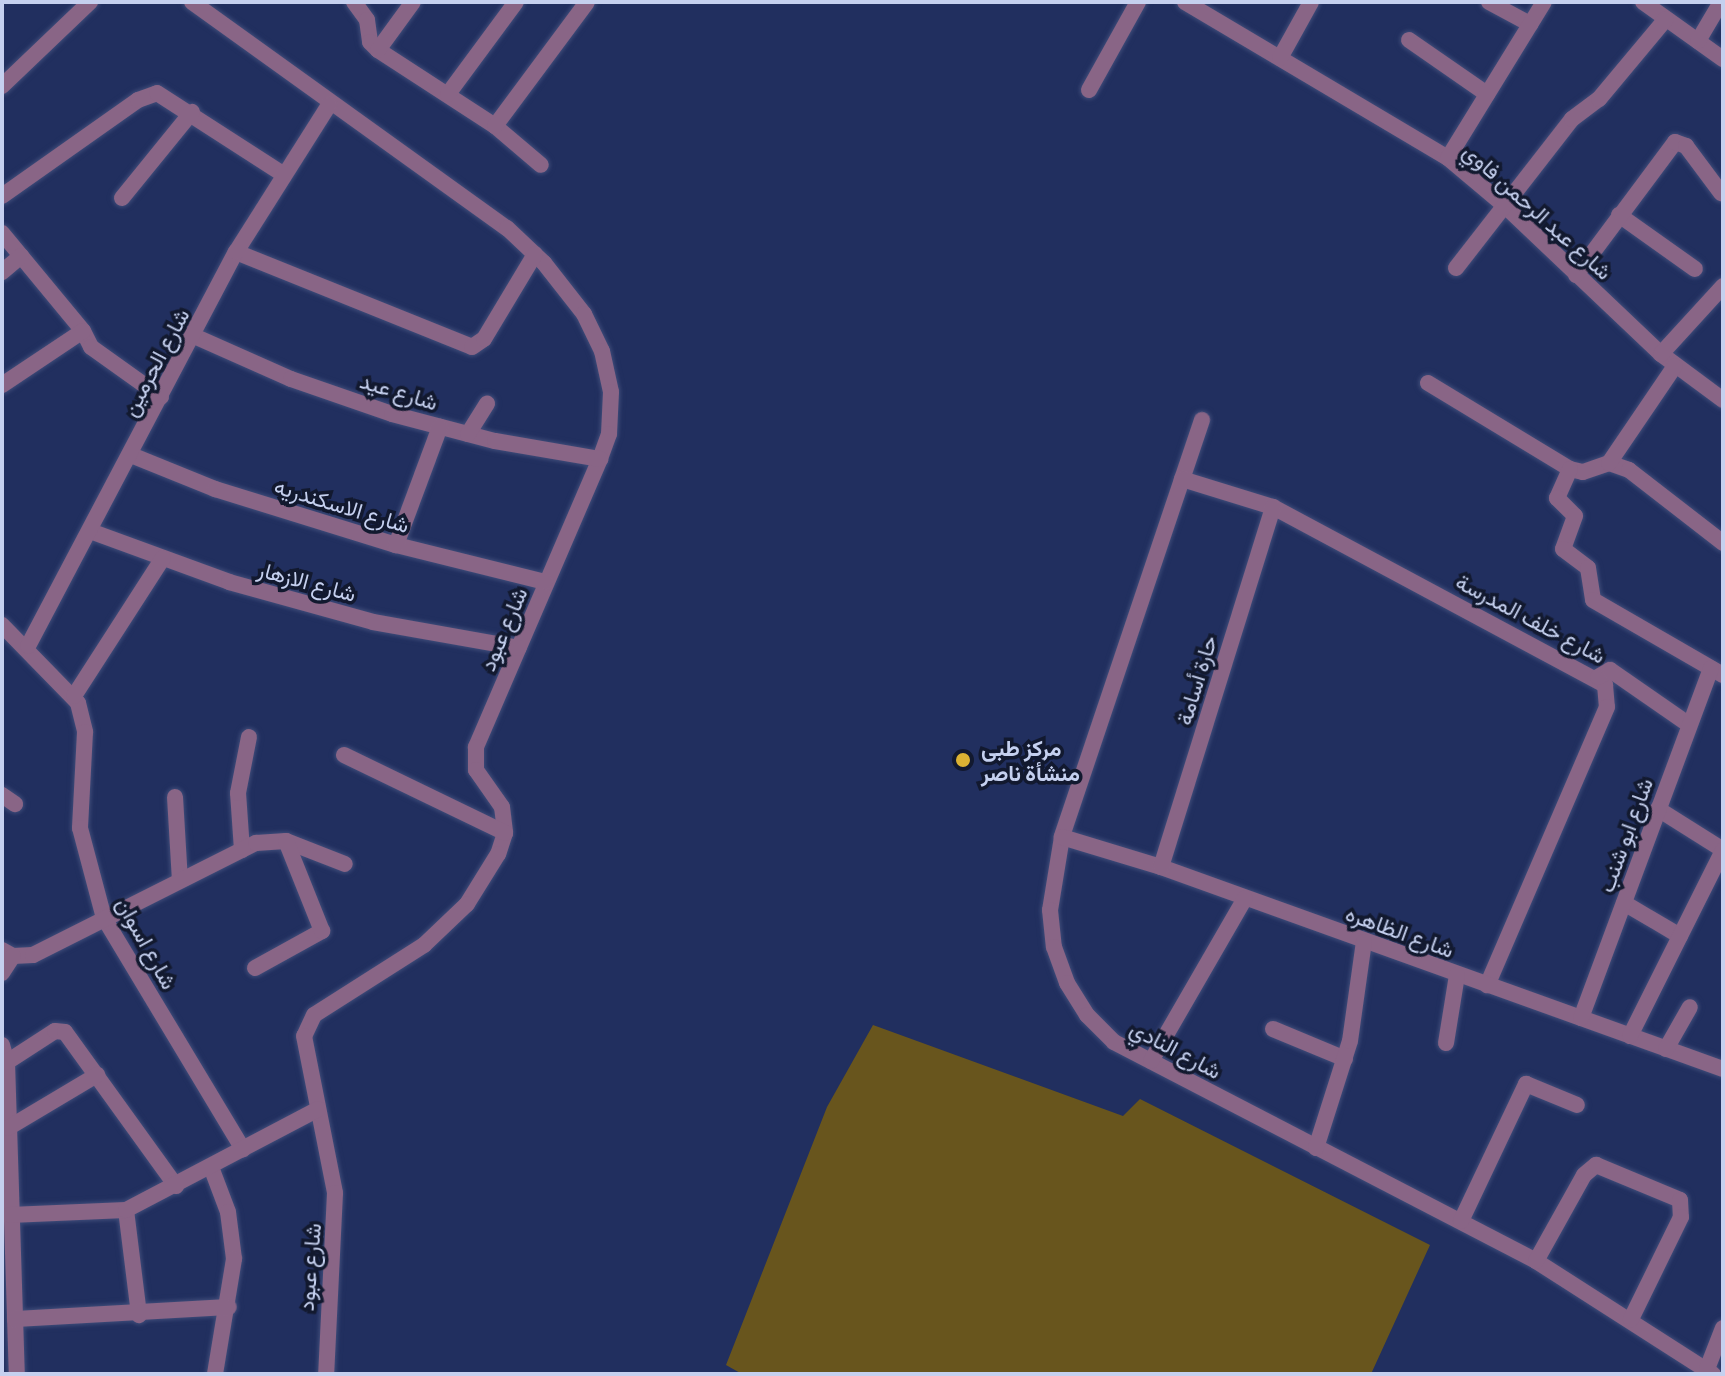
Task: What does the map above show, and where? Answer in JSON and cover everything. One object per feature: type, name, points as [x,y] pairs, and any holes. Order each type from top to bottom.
[{"type":"street","points":[[2,86],[90,2]]},
{"type":"street","name":"شارع عبود","points":[[192,2],[329,105],[466,194],[535,254],[584,314],[602,351],[611,392],[609,434],[600,459],[476,747],[476,770],[502,807],[505,833],[498,854],[467,904],[424,945],[314,1015],[304,1036],[335,1193],[336,1231],[326,1374]]},
{"type":"street","points":[[354,2],[367,20],[370,42],[378,50],[495,126],[541,165]]},
{"type":"street","points":[[378,50],[413,2]]},
{"type":"street","points":[[448,94],[516,2]]},
{"type":"street","points":[[495,126],[587,2]]},
{"type":"street","points":[[1089,90],[1138,2]]},
{"type":"street","name":"شارع عبد الرحمن فاوي","points":[[1185,2],[1448,158],[1505,206],[1661,354],[1723,400]]},
{"type":"street","points":[[1280,58],[1311,2]]},
{"type":"street","points":[[1489,2],[1530,24]]},
{"type":"street","points":[[1448,158],[1544,2]]},
{"type":"street","points":[[1643,2],[1723,59]]},
{"type":"street","points":[[1698,41],[1721,2]]},
{"type":"street","points":[[1456,268],[1572,119],[1599,99],[1666,19]]},
{"type":"street","points":[[1409,40],[1487,94]]},
{"type":"street","points":[[2,196],[147,95],[167,96],[284,175]]},
{"type":"street","name":"شارع الحرمين","points":[[28,646],[236,252],[329,105]]},
{"type":"street","points":[[122,198],[192,112]]},
{"type":"street","points":[[1576,275],[1675,142],[1686,146],[1721,193]]},
{"type":"street","points":[[1619,215],[1695,269]]},
{"type":"street","points":[[2,233],[83,331],[97,354],[161,397]]},
{"type":"street","points":[[236,252],[472,347],[484,339],[535,254]]},
{"type":"street","points":[[2,272],[21,256]]},
{"type":"street","points":[[1661,354],[1723,286]]},
{"type":"street","points":[[2,385],[83,331]]},
{"type":"street","name":"شارع عيد","points":[[194,336],[291,379],[440,427],[600,459]]},
{"type":"street","points":[[1428,383],[1570,469],[1583,472],[1609,463],[1675,366]]},
{"type":"street","points":[[468,434],[487,404]]},
{"type":"street","name":"شارع النادي","points":[[1202,420],[1062,837],[1050,910],[1054,947],[1067,983],[1087,1015],[1114,1042],[1536,1261],[1710,1371]]},
{"type":"street","points":[[396,545],[440,427]]},
{"type":"street","name":"شارع الاسكندريه","points":[[131,455],[215,489],[396,545],[546,582]]},
{"type":"street","points":[[1609,463],[1629,470],[1723,543]]},
{"type":"street","points":[[1570,469],[1557,498],[1575,516],[1563,549],[1588,568],[1593,600],[1717,671]]},
{"type":"street","name":"شارع خلف المدرسة","points":[[1182,479],[1273,507],[1598,677],[1608,694],[1607,707],[1487,985]]},
{"type":"street","name":"حارة أسامة","points":[[1161,867],[1273,507]]},
{"type":"street","name":"شارع الازهار","points":[[90,531],[229,582],[373,622],[519,648]]},
{"type":"street","points":[[74,696],[163,558]]},
{"type":"street","name":"شارع اسوان","points":[[2,625],[28,646],[74,696],[85,732],[80,828],[104,918],[243,1149]]},
{"type":"street","points":[[1598,677],[1610,670],[1688,724]]},
{"type":"street","name":"شارع ابو شنب","points":[[1581,1018],[1688,724],[1717,671]]},
{"type":"street","points":[[242,850],[238,793],[249,737]]},
{"type":"street","points":[[344,755],[505,833]]},
{"type":"street","points":[[175,797],[180,880]]},
{"type":"street","points":[[1630,1036],[1723,850],[1658,809]]},
{"type":"street","name":"شارع الظاهره","points":[[1062,837],[1161,867],[1723,1069]]},
{"type":"street","points":[[2,973],[8,953],[33,955],[266,840],[286,841],[345,864]]},
{"type":"street","points":[[255,968],[322,931],[286,841]]},
{"type":"street","points":[[1151,1061],[1245,898]]},
{"type":"street","points":[[1624,903],[1680,936]]},
{"type":"street","points":[[1316,1148],[1345,1059],[1361,985],[1364,942]]},
{"type":"street","points":[[1446,1043],[1457,975]]},
{"type":"street","points":[[1666,1049],[1690,1007]]},
{"type":"street","points":[[1273,1029],[1345,1059]]},
{"type":"street","points":[[7,1062],[60,1031],[97,1075],[176,1186]]},
{"type":"street","points":[[2,1045],[7,1062],[8,1284],[17,1374]]},
{"type":"street","points":[[8,1128],[97,1075]]},
{"type":"street","points":[[1461,1221],[1522,1089],[1535,1083],[1577,1105]]},
{"type":"street","points":[[10,1215],[126,1210],[318,1109]]},
{"type":"street","points":[[1536,1261],[1584,1175],[1596,1165],[1680,1200],[1681,1217],[1631,1319]]},
{"type":"street","points":[[211,1167],[230,1228],[234,1259],[229,1307],[215,1374]]},
{"type":"street","points":[[126,1210],[139,1315]]},
{"type":"street","points":[[11,1326],[229,1307]]},
{"type":"street","points":[[1710,1371],[1723,1328]]},
{"type":"shaded area","points":[[873,1025],[1123,1116],[1140,1099],[1430,1245],[1371,1374],[742,1374],[726,1365],[827,1107]]},
{"type":"place","name":"مركز طبى منشأة ناصر","points":[[963,760]]}]
